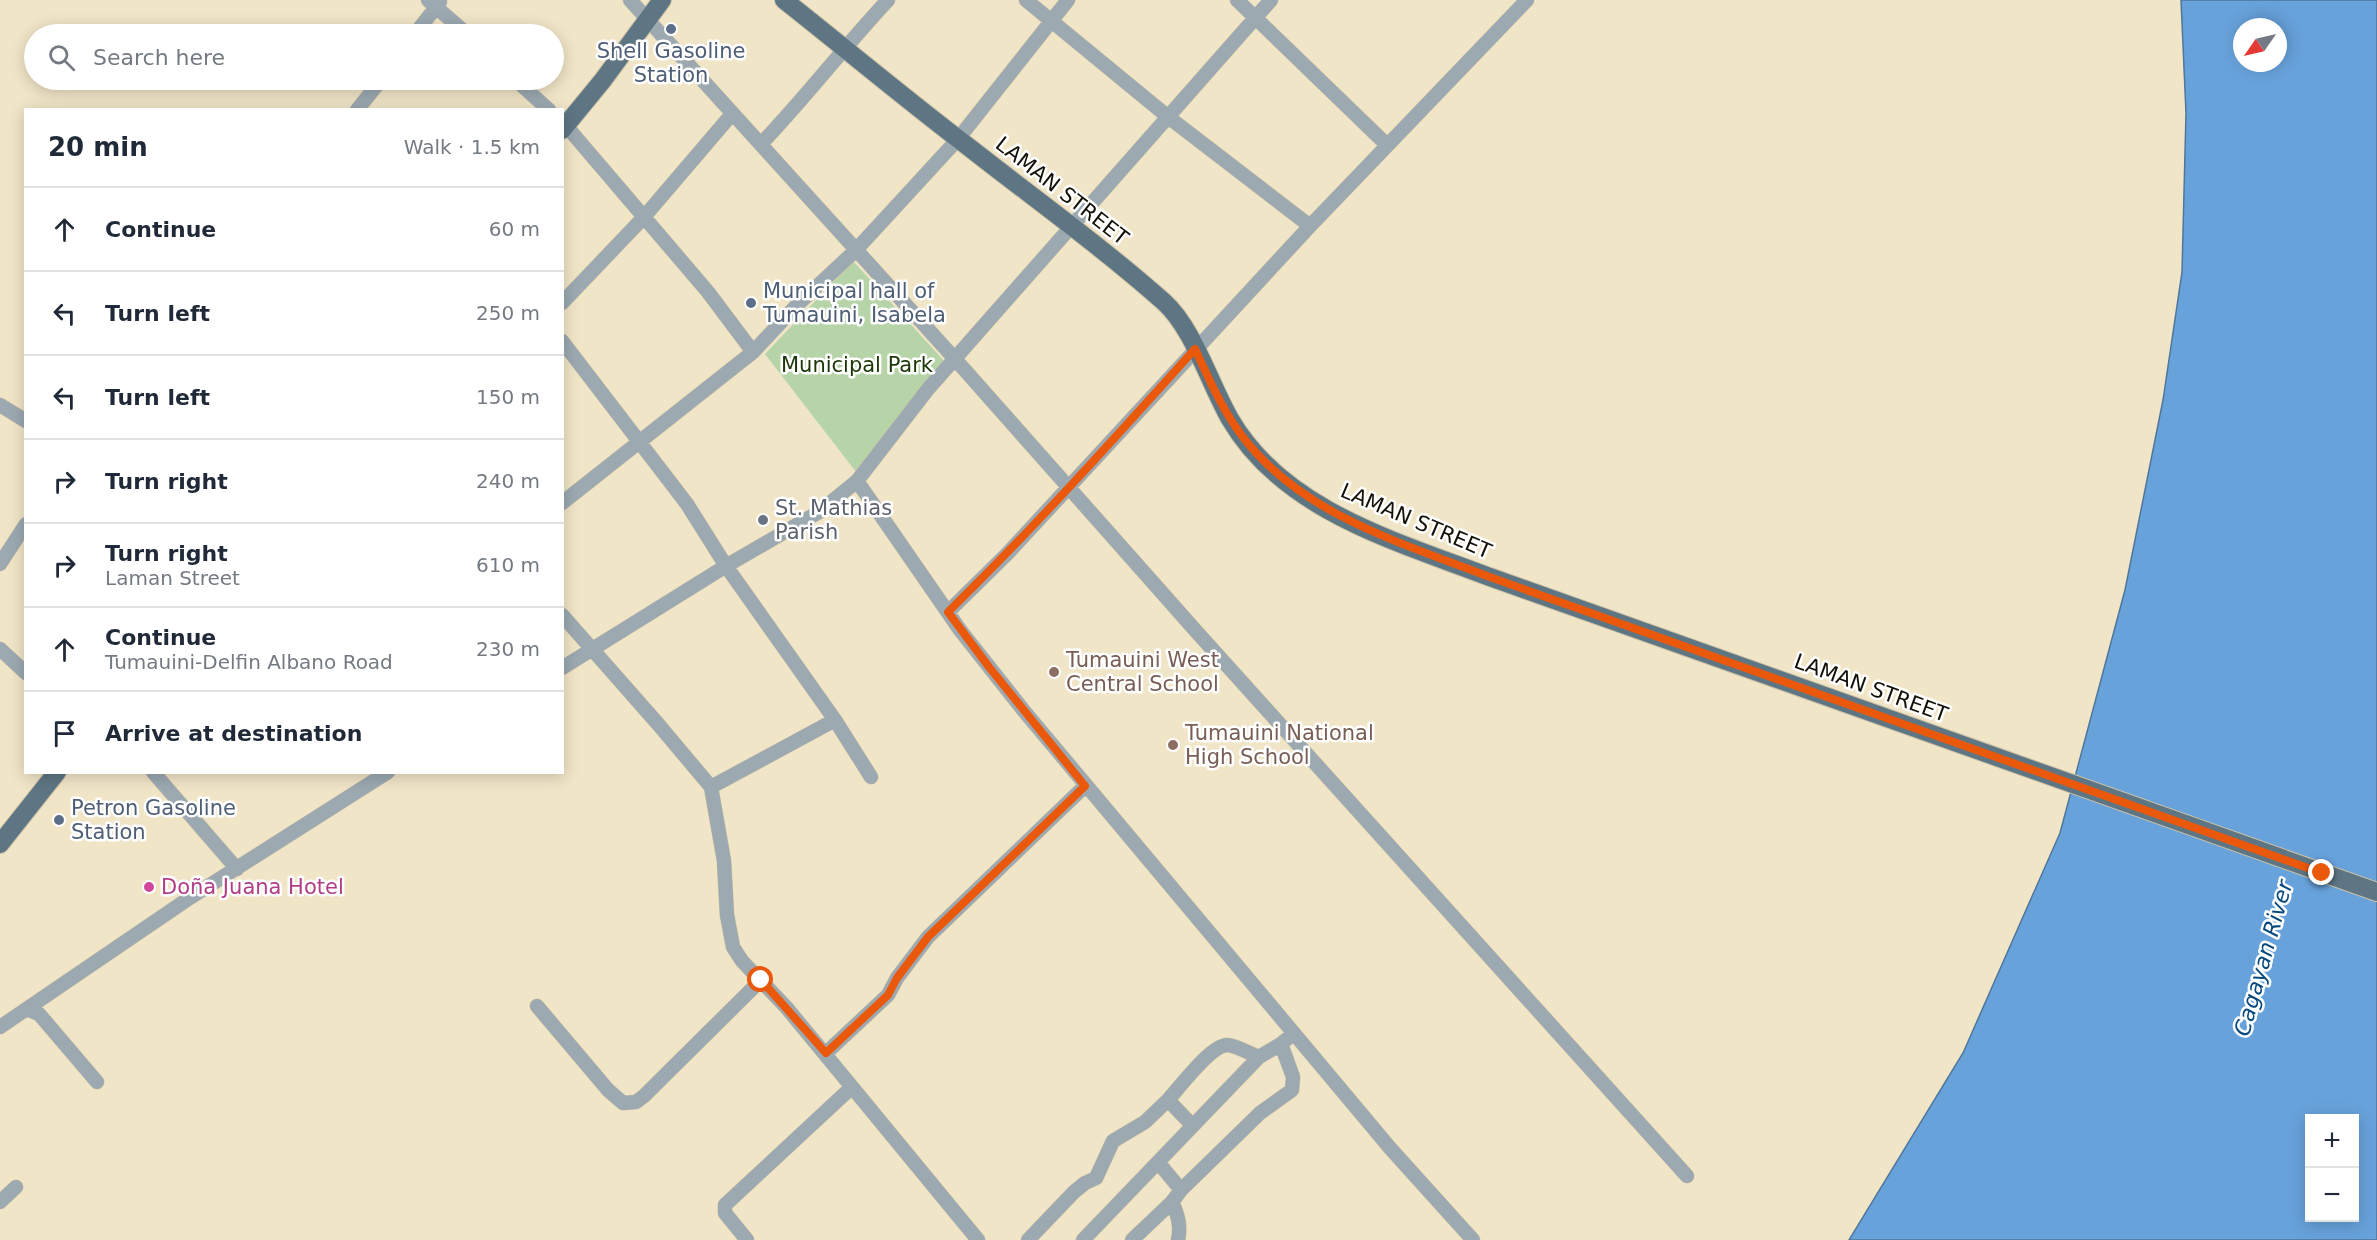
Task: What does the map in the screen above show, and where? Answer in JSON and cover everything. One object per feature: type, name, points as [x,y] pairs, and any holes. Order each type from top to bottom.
[{"type":"main road","points":[[564,126],[648,21],[662,0]]},
{"type":"main road","name":"LAMAN STREET","points":[[784,0],[1166,304],[1182,323],[1231,420],[1264,462],[1309,498],[1352,522],[1487,576],[2377,892]]},
{"type":"main road","points":[[0,844],[55,774]]},
{"type":"street","points":[[630,0],[1687,1176]]},
{"type":"street","points":[[761,144],[805,99],[844,48],[888,0]]},
{"type":"street","points":[[1026,0],[1167,116],[1310,226]]},
{"type":"street","points":[[564,501],[753,352],[797,305],[855,251],[958,139],[1068,0]]},
{"type":"street","points":[[1237,0],[1387,145]]},
{"type":"street","points":[[564,667],[726,566],[819,512],[857,481],[928,389],[1271,0]]},
{"type":"street","points":[[948,612],[1069,489],[1310,226],[1527,0]]},
{"type":"street","points":[[421,24],[435,2],[456,24]]},
{"type":"street","points":[[359,108],[373,90]]},
{"type":"street","points":[[527,90],[547,108]]},
{"type":"street","points":[[564,301],[644,218],[732,114]]},
{"type":"street","points":[[564,126],[708,292],[753,352]]},
{"type":"street","points":[[564,344],[687,504],[726,566],[835,720],[871,777]]},
{"type":"street","points":[[0,405],[24,421]]},
{"type":"street","points":[[857,481],[989,667],[1085,786],[1389,1148],[1473,1240]]},
{"type":"street","points":[[0,564],[24,527]]},
{"type":"street","points":[[564,617],[711,787],[724,861],[727,915],[733,947],[742,961],[826,1053],[978,1240]]},
{"type":"street","points":[[0,649],[24,671]]},
{"type":"street","points":[[711,787],[835,720]]},
{"type":"street","points":[[155,774],[237,869]]},
{"type":"street","points":[[0,1027],[188,899],[385,774]]},
{"type":"street","points":[[826,1053],[888,995],[897,978],[928,937],[1085,786]]},
{"type":"street","points":[[537,1006],[608,1090],[623,1103],[630,1103],[644,1096],[761,980]]},
{"type":"street","points":[[27,1009],[39,1014],[97,1083]]},
{"type":"street","points":[[1083,1240],[1259,1057],[1294,1033]]},
{"type":"street","points":[[1134,1239],[1260,1113],[1292,1090],[1293,1077],[1281,1044]]},
{"type":"street","points":[[1028,1240],[1074,1192],[1084,1183],[1096,1178],[1113,1141],[1146,1122],[1215,1051],[1224,1045],[1230,1045],[1259,1057]]},
{"type":"street","points":[[747,1240],[725,1213],[725,1205],[852,1087]]},
{"type":"street","points":[[1168,1100],[1192,1125]]},
{"type":"street","points":[[1158,1162],[1181,1190]]},
{"type":"street","points":[[0,1202],[16,1187]]},
{"type":"street","points":[[1172,1202],[1178,1214],[1180,1229],[1178,1240]]},
{"type":"green space","name":"Municipal Park","points":[[853,261],[946,363],[856,472],[765,354]]},
{"type":"water","name":"Cagayan River","points":[[2181,0],[2377,0],[2377,1240],[1849,1240],[1963,1053],[2060,833],[2125,590],[2163,400],[2182,272],[2186,113]]},
{"type":"place","name":"Shell Gasoline Station","points":[[671,29]]},
{"type":"place","name":"Municipal hall of Tumauini, Isabela","points":[[751,303]]},
{"type":"place","name":"St. Mathias Parish","points":[[763,520]]},
{"type":"place","name":"Tumauini West Central School","points":[[1054,672]]},
{"type":"place","name":"Tumauini National High School","points":[[1173,745]]},
{"type":"place","name":"Petron Gasoline Station","points":[[59,820]]},
{"type":"place","name":"Doña Juana Hotel","points":[[149,887]]},
{"type":"route","points":[[761,980],[826,1053],[888,995],[897,978],[928,937],[1085,786],[989,667],[948,612],[1069,489],[1195,349],[1231,420],[1264,462],[1309,498],[1359,526],[1487,576],[2322,873]]}]
